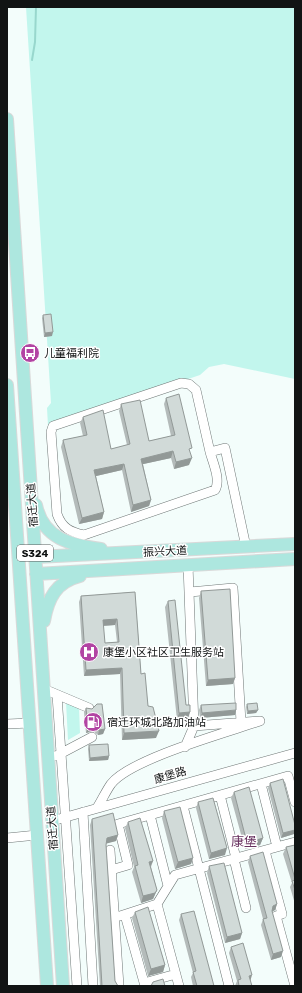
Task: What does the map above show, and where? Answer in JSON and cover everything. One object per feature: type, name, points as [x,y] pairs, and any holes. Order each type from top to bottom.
[{"type":"main road","name":"宿迁大道","points":[[7,119],[12,272],[36,557],[62,986]]},
{"type":"main road","name":"宿迁大道","points":[[7,385],[47,986]]},
{"type":"main road","points":[[30,473],[38,516],[48,529],[60,539],[74,545],[134,553]]},
{"type":"main road","name":"振兴大道","points":[[36,557],[295,544]]},
{"type":"main road","name":"振兴大道","points":[[36,574],[295,559]]},
{"type":"main road","points":[[42,660],[43,624],[47,604],[57,587],[70,578],[131,569]]},
{"type":"street","points":[[181,383],[189,384],[196,390],[210,452],[217,480],[215,490],[84,535],[69,530],[60,522],[57,514],[51,432],[54,426],[181,383]]},
{"type":"street","points":[[210,452],[225,448],[246,547]]},
{"type":"street","points":[[185,747],[194,726],[188,565]]},
{"type":"street","points":[[190,592],[233,588],[241,722]]},
{"type":"street","points":[[44,689],[89,708]]},
{"type":"street","points":[[57,695],[77,986]]},
{"type":"street","points":[[98,808],[111,783],[127,771],[145,761],[260,720],[194,726]]},
{"type":"street","points":[[7,724],[30,723]]},
{"type":"street","points":[[48,760],[92,737]]},
{"type":"street","name":"康堡路","points":[[52,821],[295,753]]},
{"type":"street","points":[[111,870],[128,866],[118,824],[288,776],[295,802]]},
{"type":"street","points":[[261,784],[277,847]]},
{"type":"street","points":[[220,795],[246,908]]},
{"type":"street","points":[[183,806],[229,986]]},
{"type":"street","points":[[82,812],[93,986]]},
{"type":"street","points":[[150,815],[168,886]]},
{"type":"street","points":[[7,838],[37,835]]},
{"type":"street","points":[[114,918],[157,904],[175,875],[295,842]]},
{"type":"street","points":[[110,850],[119,986]]},
{"type":"street","points":[[265,851],[282,914],[276,916],[295,986]]},
{"type":"street","points":[[157,904],[179,986]]},
{"type":"street","points":[[125,915],[144,984],[176,974]]},
{"type":"green space","points":[[26,7],[295,7],[295,379],[224,364],[209,367],[200,375],[48,426],[47,408],[51,403]]},
{"type":"green space","points":[[66,702],[79,708],[80,733],[68,740]]},
{"type":"building","points":[[51,314],[53,332],[45,333],[43,315]]},
{"type":"building","points":[[179,394],[192,448],[189,449],[192,458],[176,462],[173,451],[141,459],[151,500],[133,505],[124,464],[94,470],[104,512],[82,518],[63,440],[87,435],[83,417],[103,410],[111,449],[130,444],[121,404],[140,400],[149,441],[175,435],[166,398]]},
{"type":"building","points":[[230,589],[235,678],[208,680],[201,591]]},
{"type":"building","points":[[135,592],[141,674],[145,673],[148,706],[153,707],[159,731],[124,733],[122,668],[86,670],[81,596]],"holes":[[[117,619],[119,642],[105,643],[103,620]]]},
{"type":"building","points":[[175,600],[186,705],[190,705],[190,712],[179,713],[168,601]]},
{"type":"building","points":[[236,703],[236,710],[202,713],[201,705]]},
{"type":"building","points":[[257,703],[258,710],[248,711],[247,704]]},
{"type":"building","name":"宿迁环城北路加油站","points":[[97,704],[102,704],[105,729],[99,730],[94,726],[88,728],[86,708],[92,709]]},
{"type":"building","points":[[108,744],[109,756],[90,758],[89,745]]},
{"type":"building","points":[[283,779],[295,830],[283,833],[270,783]]},
{"type":"building","points":[[249,787],[263,838],[247,843],[234,792]]},
{"type":"building","points":[[213,798],[227,848],[211,853],[198,802]]},
{"type":"building","points":[[180,807],[193,858],[178,862],[164,811]]},
{"type":"building","points":[[113,813],[118,835],[107,838],[106,845],[115,981],[118,986],[102,986],[92,819]]},
{"type":"building","points":[[140,818],[153,861],[149,862],[157,890],[155,893],[143,896],[135,866],[138,865],[128,822]]},
{"type":"building","points":[[295,845],[295,879],[286,847]]},
{"type":"building","points":[[263,852],[277,904],[273,906],[272,911],[283,951],[273,954],[263,919],[267,918],[250,856]]},
{"type":"building","points":[[224,863],[242,933],[227,937],[209,866]]},
{"type":"building","points":[[295,880],[295,890],[292,881]]},
{"type":"building","points":[[148,907],[165,965],[151,969],[135,912]]},
{"type":"building","points":[[194,911],[214,986],[197,986],[193,972],[196,971],[181,914]]},
{"type":"building","points":[[243,943],[252,975],[249,976],[252,986],[239,986],[238,980],[241,979],[231,947]]},
{"type":"building","points":[[163,979],[165,986],[151,986],[153,982]]},
{"type":"waterway","points":[[32,60],[35,42],[36,7]]},
{"type":"place","name":"儿童福利院","points":[[30,353]]},
{"type":"place","name":"康堡小区社区卫生服务站","points":[[89,652]]},
{"type":"place","name":"宿迁环城北路加油站","points":[[93,722]]},
{"type":"district","name":"康堡","points":[[244,841]]}]
